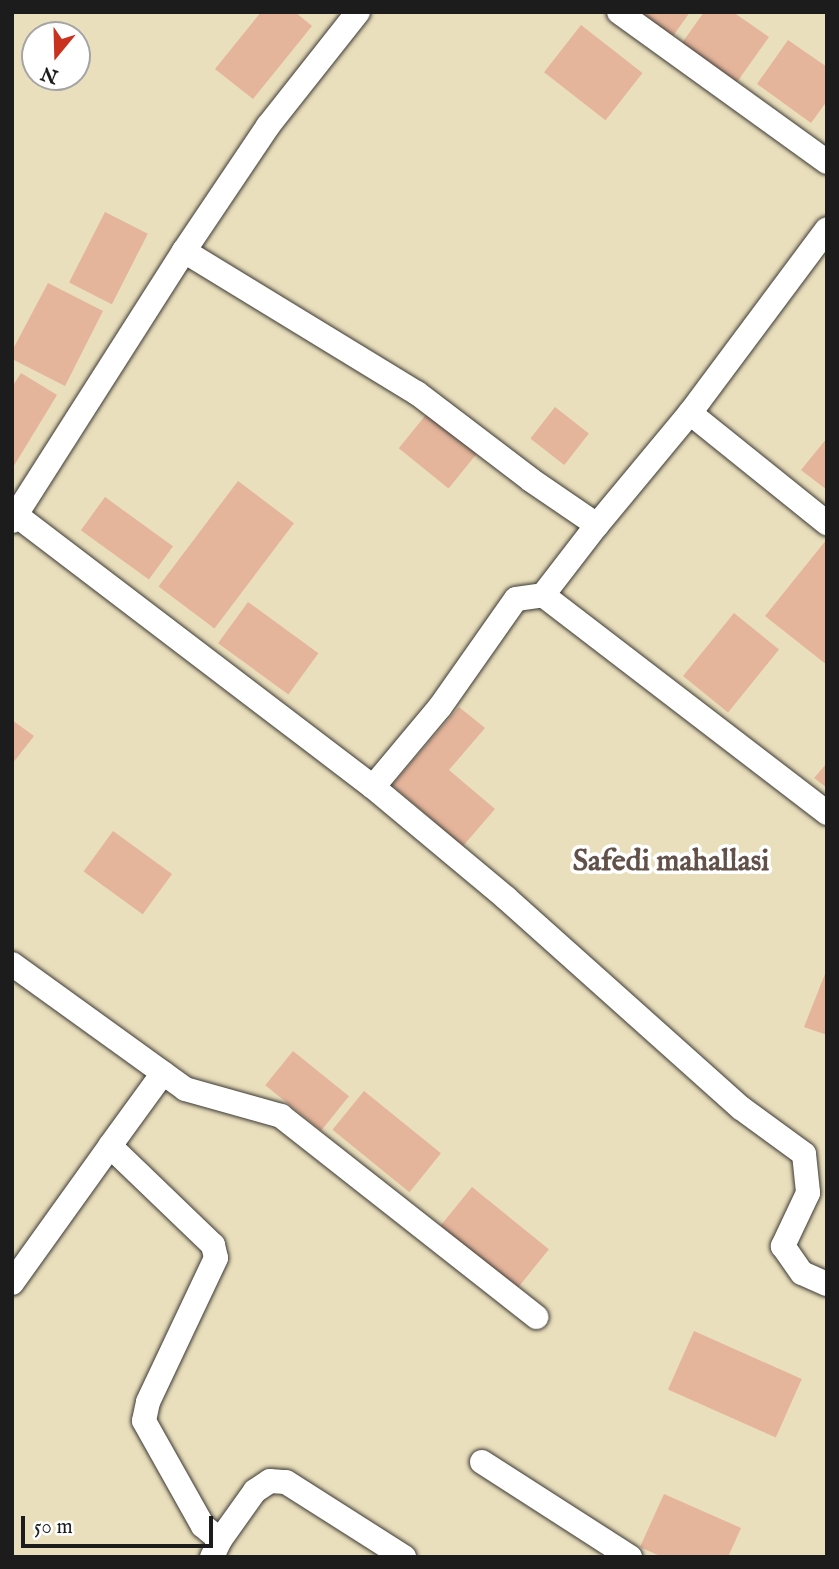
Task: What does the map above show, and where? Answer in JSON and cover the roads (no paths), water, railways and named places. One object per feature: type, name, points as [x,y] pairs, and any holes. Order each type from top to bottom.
[{"type":"street","points":[[358,12],[268,126],[184,251],[14,518],[373,788],[506,898],[741,1108],[804,1154],[808,1193],[783,1246],[802,1273],[827,1284]]},
{"type":"street","points":[[619,12],[827,162]]},
{"type":"street","points":[[373,788],[440,708],[516,599],[543,595],[690,413],[827,229]]},
{"type":"street","points":[[184,251],[417,393],[531,480],[597,525]]},
{"type":"street","points":[[690,413],[827,523]]},
{"type":"street","points":[[543,595],[827,813]]},
{"type":"street","points":[[12,964],[185,1089],[281,1116],[536,1317]]},
{"type":"street","points":[[12,1283],[163,1073]]},
{"type":"street","points":[[110,1146],[213,1244],[216,1258],[148,1402],[144,1421],[216,1549],[255,1491],[270,1481],[286,1482],[404,1557]]},
{"type":"street","points":[[482,1462],[630,1557]]},
{"type":"district","name":"Safedi mahallasi","points":[[671,862]]}]
